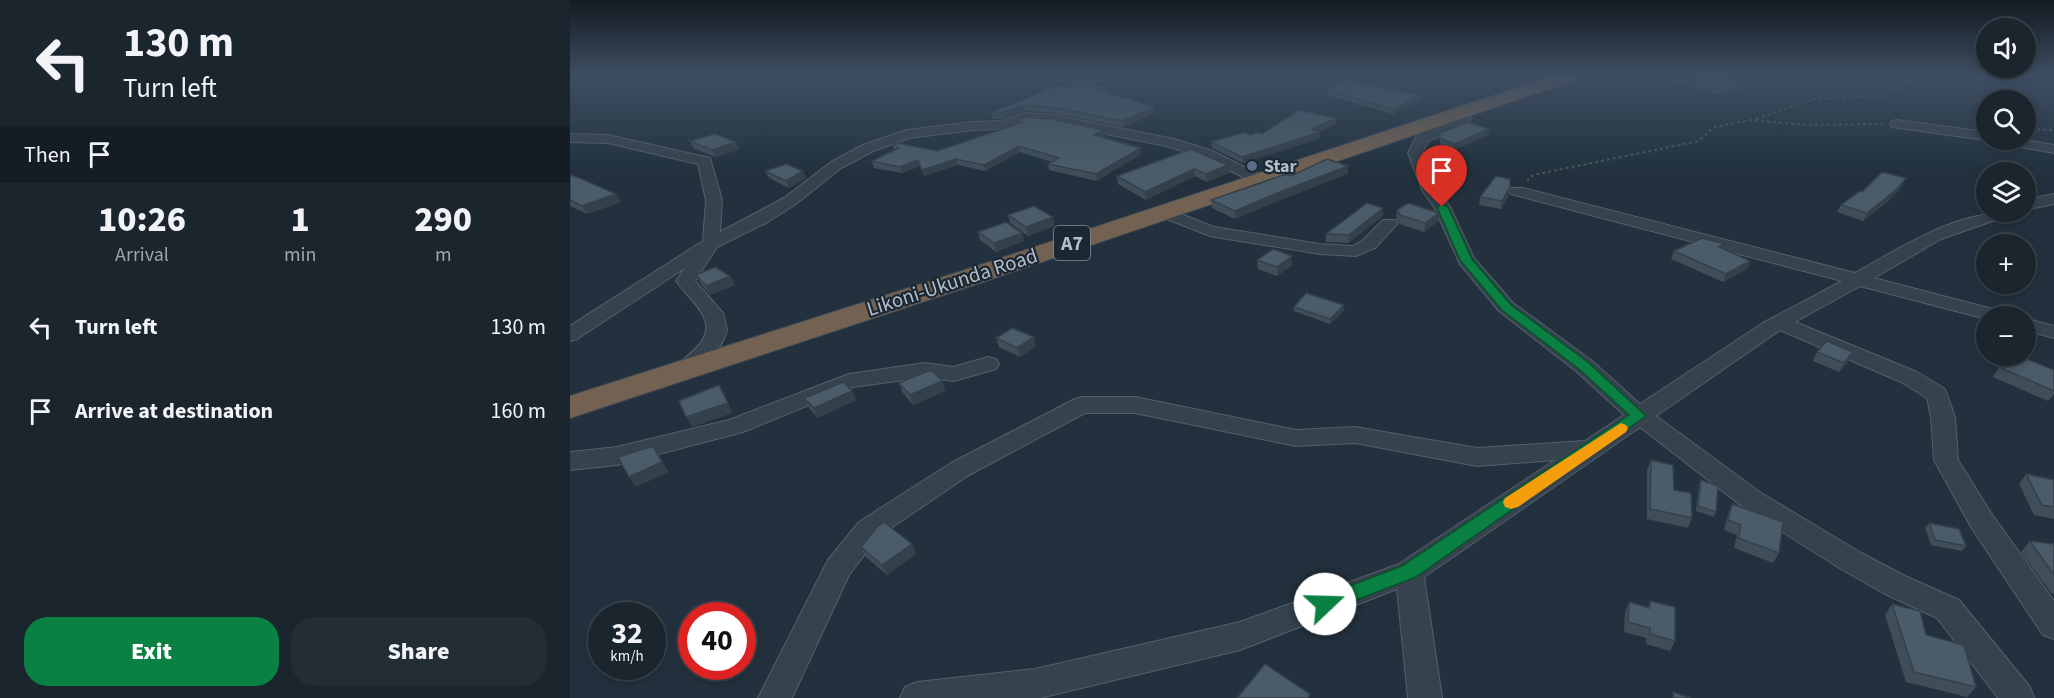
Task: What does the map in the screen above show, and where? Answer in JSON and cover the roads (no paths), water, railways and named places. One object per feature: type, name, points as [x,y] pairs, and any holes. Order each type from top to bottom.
[{"type":"highway","name":"Likoni-Ukunda Road","points":[[570,407],[1475,108]]},
{"type":"street","points":[[1459,113],[1465,118],[1462,122],[1422,138],[1415,153],[1430,190],[1442,207],[1466,260],[1506,307],[1584,366],[1639,416],[1661,429],[1752,500],[1851,561],[1895,585],[1948,609],[2018,698]]},
{"type":"street","points":[[570,335],[711,243],[760,219],[790,201],[836,165],[868,148],[907,134],[972,126],[1004,125],[1025,117],[1082,124],[1169,142],[1205,153],[1258,179]]},
{"type":"street","points":[[1898,124],[1976,135]]},
{"type":"street","points":[[570,138],[608,139],[705,161],[714,200],[711,243],[685,281],[695,296],[713,312],[719,328],[717,339],[685,370]]},
{"type":"street","points":[[2036,146],[2054,149]]},
{"type":"street","points":[[1517,191],[1976,310]]},
{"type":"street","points":[[2036,202],[2054,198]]},
{"type":"street","points":[[1163,212],[1210,231],[1320,249],[1356,251],[1369,244],[1389,224]]},
{"type":"street","points":[[917,698],[1035,684],[1240,636],[1409,572],[1779,322],[1935,236],[1976,222]]},
{"type":"street","points":[[1779,322],[1909,377],[1937,394],[1942,417],[1946,460],[1981,520],[2054,626]]},
{"type":"street","points":[[2036,327],[2054,332]]},
{"type":"street","points":[[570,461],[617,456],[735,426],[849,381],[925,370],[954,374],[988,364]]},
{"type":"street","points":[[775,698],[838,568],[869,529],[960,470],[1081,405],[1135,405],[1296,438],[1355,435],[1477,457],[1590,449]]},
{"type":"street","points":[[1409,572],[1425,698]]},
{"type":"place","name":"Star","points":[[1252,166]]}]
